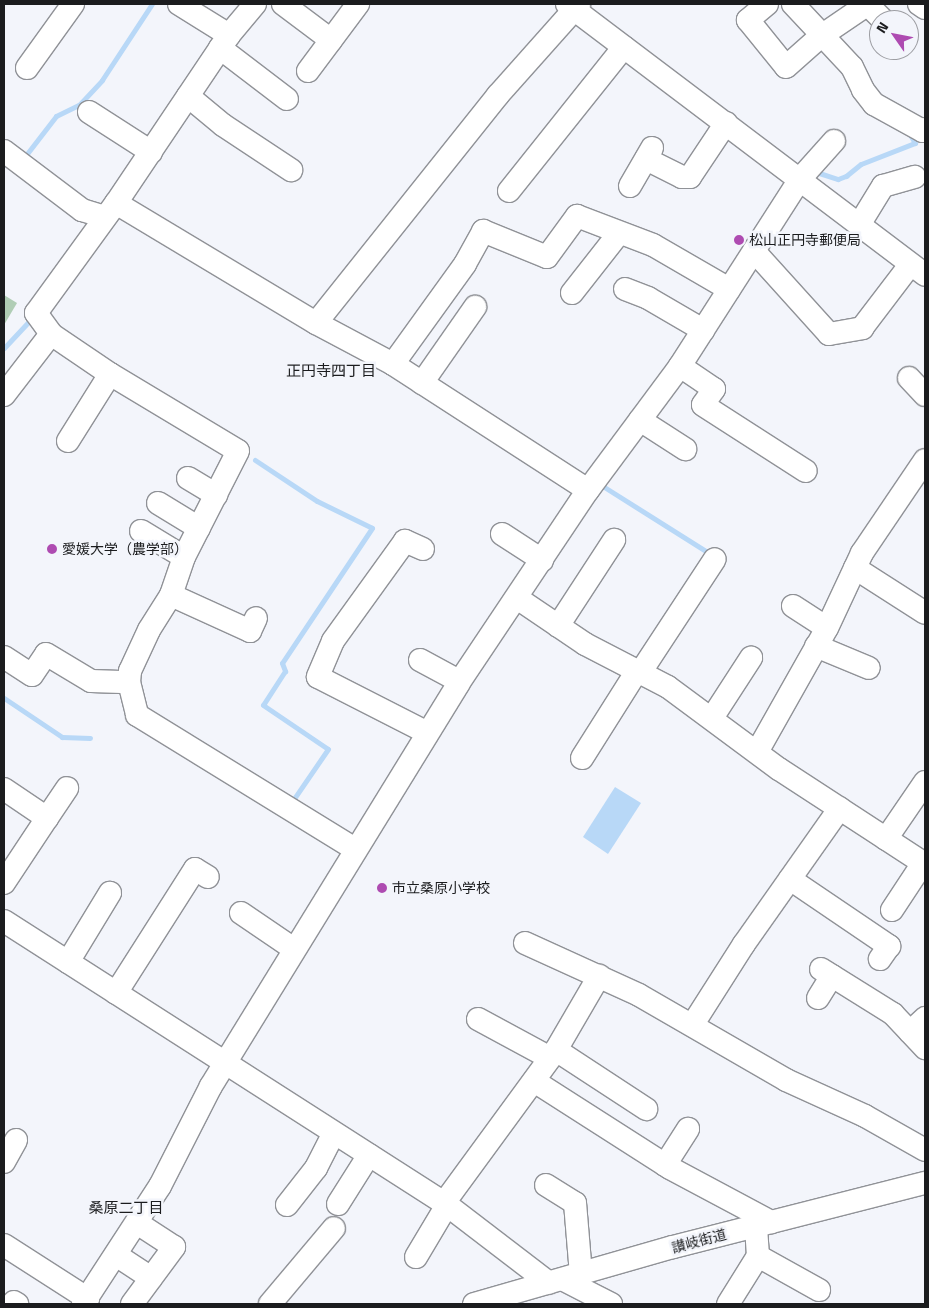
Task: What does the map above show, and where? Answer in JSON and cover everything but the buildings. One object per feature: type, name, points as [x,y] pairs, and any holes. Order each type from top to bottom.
[{"type":"street","points":[[27,68],[73,4]]},
{"type":"street","points":[[179,4],[225,42],[287,99]]},
{"type":"street","points":[[255,4],[225,42],[111,210],[36,313],[51,334],[110,374],[238,451],[184,557],[171,595],[149,630],[130,671],[129,682],[137,714],[355,849]]},
{"type":"street","points":[[283,4],[331,40]]},
{"type":"street","points":[[308,71],[358,4]]},
{"type":"street","points":[[767,4],[748,20],[786,66],[821,36],[868,4]]},
{"type":"street","points":[[793,4],[852,67],[863,90],[874,104],[923,131],[925,129]]},
{"type":"street","points":[[920,4],[925,8]]},
{"type":"street","points":[[316,323],[498,95],[573,6],[624,47],[918,270],[862,328],[829,334],[754,251]]},
{"type":"street","points":[[509,191],[624,47]]},
{"type":"street","points":[[188,96],[286,160]]},
{"type":"street","points":[[89,112],[151,152]]},
{"type":"street","points":[[630,186],[649,154],[682,177],[690,177],[726,123]]},
{"type":"street","points":[[4,1245],[85,1302],[137,1223],[225,1063],[426,732],[588,490],[680,366],[800,179],[834,142]]},
{"type":"street","points":[[4,151],[82,210],[111,210],[393,364],[588,490]]},
{"type":"street","points":[[859,225],[883,186],[915,176]]},
{"type":"street","points":[[393,364],[465,264],[483,231],[547,257],[577,216],[652,245],[729,289]]},
{"type":"street","points":[[583,289],[619,233]]},
{"type":"street","points":[[626,289],[648,298],[703,330]]},
{"type":"street","points":[[422,383],[475,307]]},
{"type":"street","points":[[4,395],[51,334]]},
{"type":"street","points":[[680,366],[714,389],[704,405],[746,444],[805,472]]},
{"type":"street","points":[[68,441],[110,374]]},
{"type":"street","points":[[909,378],[925,394]]},
{"type":"street","points":[[640,420],[685,449]]},
{"type":"street","points":[[757,752],[822,637],[862,553],[925,460]]},
{"type":"street","points":[[188,478],[216,494]]},
{"type":"street","points":[[158,503],[199,528]]},
{"type":"street","points":[[141,531],[184,557]]},
{"type":"street","points":[[502,534],[542,560]]},
{"type":"street","points":[[558,626],[614,540]]},
{"type":"street","points":[[423,549],[405,541],[333,641],[318,678],[426,732]]},
{"type":"street","points":[[582,758],[715,560]]},
{"type":"street","points":[[855,568],[925,613]]},
{"type":"street","points":[[171,595],[250,631],[256,618]]},
{"type":"street","points":[[517,598],[558,626],[638,672],[712,718],[757,752],[924,863],[892,910]]},
{"type":"street","points":[[793,606],[822,637],[869,668]]},
{"type":"street","points":[[4,657],[32,675],[46,654],[91,681],[129,682]]},
{"type":"street","points":[[712,718],[752,658]]},
{"type":"street","points":[[420,660],[460,681]]},
{"type":"street","points":[[886,838],[925,782]]},
{"type":"street","points":[[4,883],[66,788]]},
{"type":"street","points":[[4,789],[47,818]]},
{"type":"street","points":[[693,1024],[840,808]]},
{"type":"street","points":[[116,993],[195,869],[208,877]]},
{"type":"street","points":[[790,879],[889,946],[880,960]]},
{"type":"street","points":[[68,962],[110,893]]},
{"type":"street","points":[[241,913],[294,949]]},
{"type":"street","points":[[4,921],[370,1156],[565,1279],[610,1304]]},
{"type":"street","points":[[525,942],[599,976],[693,1024],[786,1080],[865,1116],[925,1150]]},
{"type":"street","points":[[818,998],[827,972],[920,1033]]},
{"type":"street","points":[[416,1257],[446,1204],[553,1054],[599,976]]},
{"type":"street","points":[[478,1019],[553,1054],[646,1109]]},
{"type":"street","points":[[534,1081],[665,1165],[764,1224],[758,1256],[728,1304]]},
{"type":"street","points":[[665,1165],[688,1129]]},
{"type":"street","points":[[287,1205],[316,1168],[334,1133]]},
{"type":"street","points":[[4,1162],[16,1140]]},
{"type":"street","points":[[338,1204],[370,1156]]},
{"type":"street","name":"讃岐街道","points":[[474,1304],[764,1224],[925,1183]]},
{"type":"street","points":[[546,1185],[574,1203],[565,1279]]},
{"type":"street","points":[[132,1304],[174,1247],[137,1223]]},
{"type":"street","points":[[270,1304],[334,1228]]},
{"type":"street","points":[[116,1255],[151,1278]]},
{"type":"street","points":[[758,1256],[818,1290]]},
{"type":"green space","points":[[4,295],[17,303],[4,325]]},
{"type":"water","points":[[615,787],[641,803],[608,854],[583,837]]},
{"type":"waterway","points":[[26,155],[56,116],[79,105],[102,80],[152,4]]},
{"type":"waterway","points":[[816,172],[838,179],[846,176],[861,164],[915,143],[909,133]]},
{"type":"waterway","points":[[4,348],[30,320]]},
{"type":"waterway","points":[[255,460],[317,501],[372,528],[282,663],[285,671],[263,705],[328,749],[291,803]]},
{"type":"waterway","points":[[601,485],[712,555]]},
{"type":"waterway","points":[[4,698],[62,737],[90,738]]},
{"type":"place","name":"松山正円寺郵便局","points":[[739,240]]},
{"type":"place","name":"愛媛大学（農学部）","points":[[52,549]]},
{"type":"place","name":"市立桑原小学校","points":[[382,888]]},
{"type":"district","name":"正円寺四丁目","points":[[331,371]]},
{"type":"district","name":"桑原二丁目","points":[[126,1208]]}]
